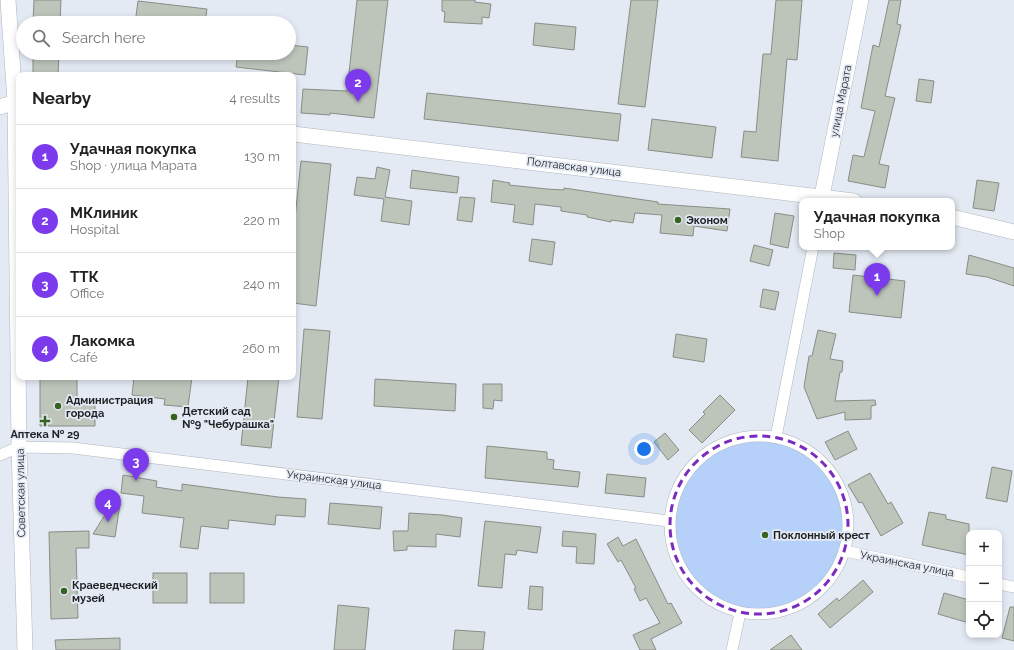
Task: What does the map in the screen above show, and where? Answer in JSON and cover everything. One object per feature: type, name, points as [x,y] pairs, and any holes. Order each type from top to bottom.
[{"type":"street","name":"Советская улица","points":[[8,0],[16,91]]},
{"type":"street","name":"улица Марата","points":[[822,198],[861,0]]},
{"type":"street","points":[[0,107],[16,102]]},
{"type":"street","name":"Полтавская улица","points":[[296,134],[814,198]]},
{"type":"street","points":[[955,218],[1014,232]]},
{"type":"street","points":[[776,437],[812,250]]},
{"type":"street","name":"Советская улица","points":[[19,380],[25,650]]},
{"type":"street","points":[[745,437],[776,437],[804,448],[827,467],[842,492],[848,522],[845,551],[834,575],[816,595],[793,608],[767,615],[740,613],[717,605],[692,585],[681,570],[671,546],[669,521],[676,491],[692,465],[716,446],[745,437]]},
{"type":"street","name":"Украинская улица","points":[[0,455],[19,447],[73,448],[669,521]]},
{"type":"street","name":"Украинская улица","points":[[845,551],[966,576]]},
{"type":"street","points":[[1002,585],[1014,587]]},
{"type":"street","points":[[732,650],[740,613]]},
{"type":"highlighted area","points":[[745,437],[776,437],[804,448],[827,467],[842,492],[848,521],[845,551],[834,575],[816,595],[793,608],[767,615],[740,613],[717,605],[696,590],[681,570],[671,546],[669,521],[675,491],[692,465],[716,446]]},
{"type":"shaded area","points":[[750,436],[768,436],[801,446],[816,456],[828,468],[838,483],[844,499],[848,516],[848,534],[844,551],[838,567],[828,582],[816,594],[801,604],[785,610],[768,614],[750,614],[717,604],[702,594],[690,582],[680,567],[674,551],[670,534],[670,516],[680,483],[690,468],[702,456],[717,446],[733,440]]},
{"type":"building","points":[[34,0],[61,0],[60,16],[33,16]]},
{"type":"building","points":[[357,0],[388,0],[374,118],[330,113],[330,115],[301,113],[303,89],[347,91]]},
{"type":"building","points":[[442,0],[475,0],[475,2],[491,4],[489,18],[482,17],[482,24],[444,22],[445,12],[442,11]]},
{"type":"building","points":[[631,0],[658,0],[645,107],[618,104]]},
{"type":"building","points":[[776,0],[802,0],[797,60],[787,59],[778,161],[741,157],[744,131],[756,132],[763,54],[771,54]]},
{"type":"building","points":[[889,0],[901,0],[897,24],[901,25],[885,96],[895,98],[879,164],[889,166],[885,188],[848,181],[853,155],[864,157],[875,111],[861,108],[873,45],[879,47]]},
{"type":"building","points":[[138,1],[207,9],[206,16],[136,16]]},
{"type":"building","points":[[535,23],[576,27],[574,50],[533,45]]},
{"type":"building","points":[[296,46],[308,47],[305,75],[296,74],[296,72],[279,72],[236,67],[237,60],[296,60]]},
{"type":"building","points":[[33,60],[59,60],[58,72],[33,72]]},
{"type":"building","points":[[919,79],[934,81],[931,103],[916,101]]},
{"type":"building","points":[[427,93],[621,114],[618,141],[424,119]]},
{"type":"building","points":[[652,119],[716,127],[712,158],[648,150]]},
{"type":"building","points":[[301,161],[331,164],[316,306],[296,303],[296,208]]},
{"type":"building","points":[[377,167],[390,170],[385,197],[412,201],[409,225],[381,221],[384,199],[354,195],[357,177],[375,179]]},
{"type":"building","points":[[412,170],[459,177],[457,193],[410,188]]},
{"type":"building","points":[[493,180],[510,183],[509,185],[564,190],[564,188],[658,202],[658,204],[730,209],[727,231],[694,226],[693,236],[660,233],[662,215],[635,213],[633,223],[611,220],[611,222],[587,217],[587,215],[561,211],[561,207],[535,204],[533,225],[513,222],[515,205],[491,202]]},
{"type":"building","points":[[977,180],[999,183],[994,211],[973,208]]},
{"type":"building","points":[[460,197],[475,198],[472,222],[457,220]]},
{"type":"building","points":[[775,213],[794,216],[788,248],[770,244]]},
{"type":"building","points":[[532,239],[555,242],[552,265],[529,261]]},
{"type":"building","points":[[754,245],[773,250],[769,266],[750,261]]},
{"type":"building","points":[[834,253],[856,255],[855,270],[833,268]]},
{"type":"building","points":[[969,255],[1014,268],[1014,286],[987,277],[966,274]]},
{"type":"building","points":[[853,275],[905,281],[901,318],[849,312]]},
{"type":"building","points":[[763,289],[779,292],[775,310],[760,307]]},
{"type":"building","points":[[304,329],[330,331],[322,419],[297,417]]},
{"type":"building","points":[[818,330],[836,334],[830,359],[843,361],[835,401],[875,400],[876,405],[871,406],[871,419],[845,420],[845,412],[817,419],[804,387],[809,356],[812,356]]},
{"type":"building","points":[[676,334],[707,339],[704,362],[673,357]]},
{"type":"building","points":[[375,379],[456,384],[455,411],[374,406]]},
{"type":"building","points":[[40,380],[77,380],[77,400],[95,400],[95,426],[40,426]]},
{"type":"building","points":[[134,380],[192,380],[188,407],[164,405],[165,399],[132,395]]},
{"type":"building","points":[[248,380],[279,380],[271,448],[241,445]]},
{"type":"building","points":[[483,384],[502,384],[502,401],[494,400],[493,409],[483,408]]},
{"type":"building","points":[[720,395],[735,410],[702,443],[689,430],[705,414],[703,412]]},
{"type":"building","points":[[848,431],[857,449],[835,460],[825,442]]},
{"type":"building","points":[[665,433],[679,450],[668,460],[654,442]]},
{"type":"building","points":[[487,446],[547,452],[547,459],[554,460],[553,469],[580,472],[578,487],[485,478]]},
{"type":"building","points":[[992,467],[1012,471],[1007,502],[986,498]]},
{"type":"building","points":[[870,473],[888,504],[891,502],[903,523],[881,536],[862,502],[859,503],[848,485]]},
{"type":"building","points":[[607,474],[646,478],[644,497],[605,493]]},
{"type":"building","points":[[123,475],[157,481],[156,487],[182,491],[182,484],[278,497],[306,499],[305,517],[276,515],[275,525],[229,520],[228,529],[201,526],[198,549],[180,547],[184,518],[142,513],[144,496],[121,493]]},
{"type":"building","points":[[330,503],[382,507],[380,529],[328,524]]},
{"type":"building","points":[[120,504],[115,537],[93,534],[108,510]]},
{"type":"building","points":[[929,512],[946,515],[946,519],[969,524],[969,530],[966,530],[966,554],[922,545]]},
{"type":"building","points":[[409,513],[462,518],[460,537],[436,534],[436,547],[407,546],[407,550],[394,551],[393,531],[408,531]]},
{"type":"building","points":[[485,521],[541,527],[537,553],[517,550],[516,555],[505,554],[502,588],[478,586]]},
{"type":"building","points":[[89,531],[89,548],[76,548],[78,618],[51,619],[49,532]]},
{"type":"building","points":[[563,531],[596,534],[594,564],[576,563],[577,547],[562,546]]},
{"type":"building","points":[[618,537],[623,546],[636,539],[668,604],[671,603],[682,623],[651,639],[656,650],[640,650],[633,635],[660,623],[646,598],[640,601],[634,589],[636,588],[621,560],[618,562],[607,544]]},
{"type":"building","points":[[153,573],[187,573],[187,603],[153,603]]},
{"type":"building","points":[[210,573],[244,573],[244,603],[210,603]]},
{"type":"building","points":[[863,580],[873,592],[830,628],[818,614],[837,598],[839,601]]},
{"type":"building","points":[[530,586],[543,587],[542,610],[528,609]]},
{"type":"building","points":[[944,593],[966,599],[966,622],[938,614]]},
{"type":"building","points":[[338,605],[369,608],[365,650],[334,650]]},
{"type":"building","points":[[1010,607],[1014,607],[1014,641],[1002,638]]},
{"type":"building","points":[[455,630],[485,632],[483,650],[453,650]]},
{"type":"building","points":[[791,635],[802,650],[770,650]]},
{"type":"building","points":[[120,638],[120,650],[56,650],[55,640]]},
{"type":"place","name":"МКлиник","points":[[358,102]]},
{"type":"place","name":"Эконом","points":[[678,220]]},
{"type":"place","name":"Удачная покупка","points":[[877,296]]},
{"type":"place","name":"Администрация города","points":[[58,406]]},
{"type":"place","name":"Детский сад №9 \"Чебурашка\"","points":[[174,417]]},
{"type":"place","name":"Аптека № 29","points":[[45,421]]},
{"type":"place","name":"ТТК","points":[[136,481]]},
{"type":"place","name":"Лакомка","points":[[108,522]]},
{"type":"place","name":"Поклонный крест","points":[[765,535]]},
{"type":"place","name":"Краеведческий музей","points":[[64,591]]}]
